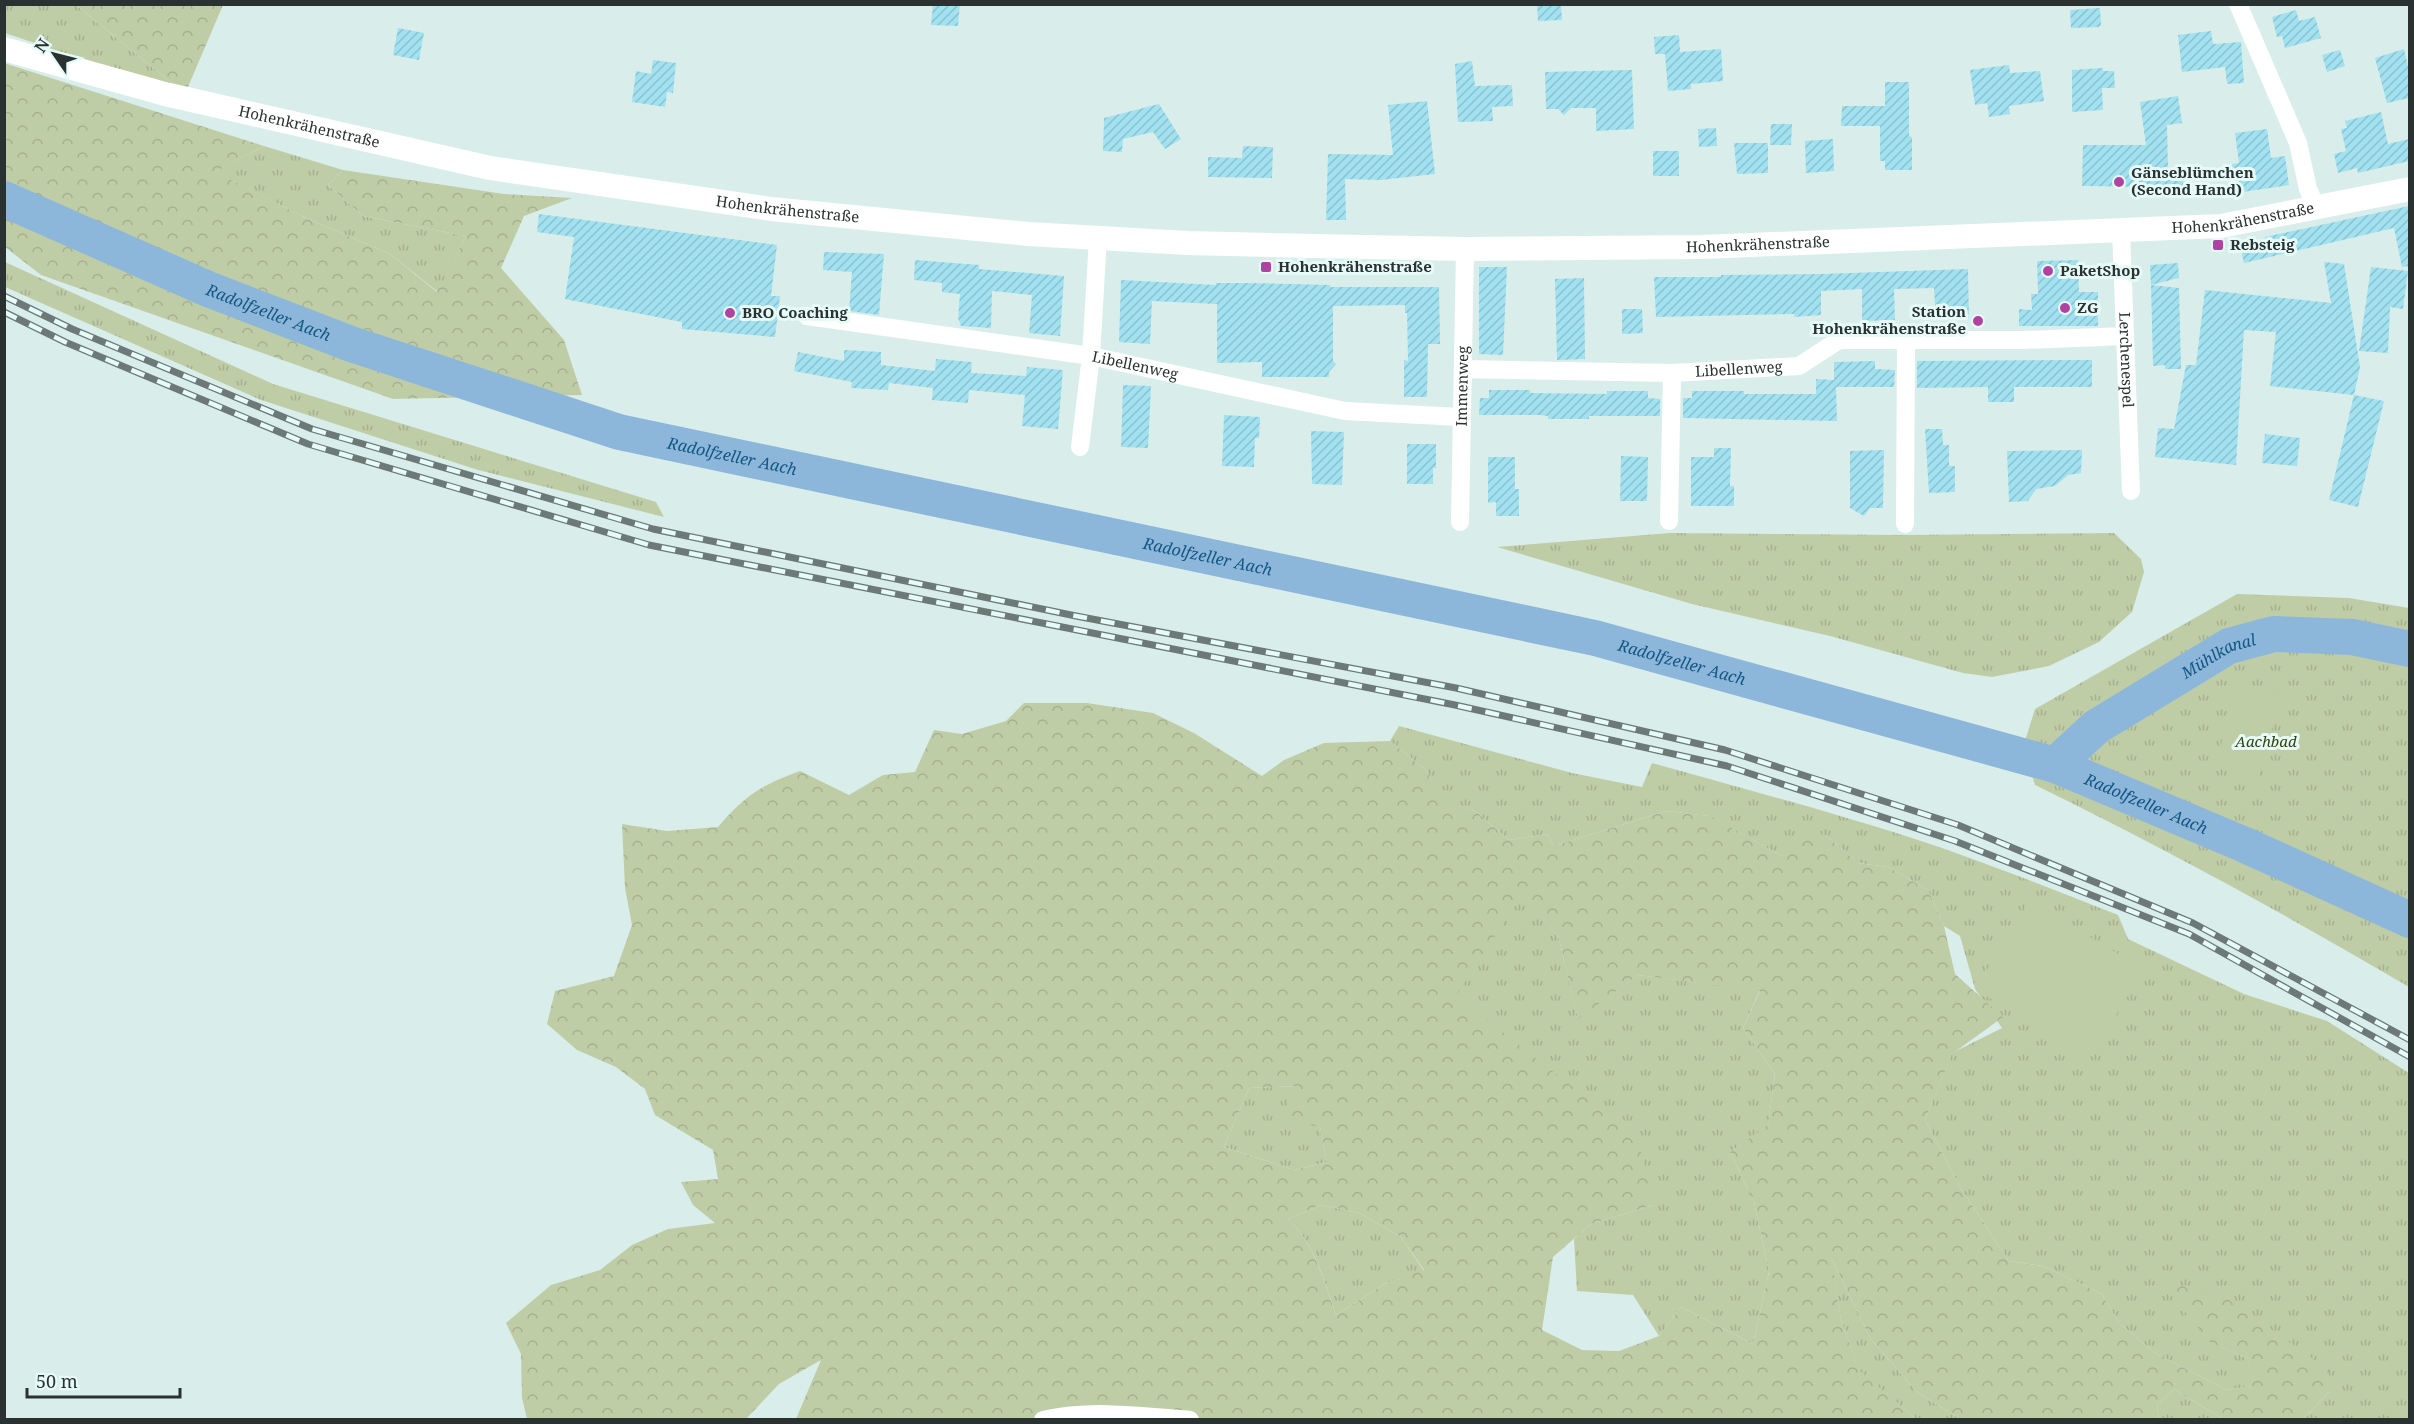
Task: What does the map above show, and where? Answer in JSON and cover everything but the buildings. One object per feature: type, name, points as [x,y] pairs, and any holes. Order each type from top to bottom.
[{"type":"main road","name":"Hohenkrähenstraße","points":[[4,49],[165,94],[490,168],[771,209],[970,230],[1098,238],[1187,243],[1465,249],[1702,247],[2221,226],[2409,189]]},
{"type":"street","points":[[2238,4],[2298,143],[2308,189],[2317,208]]},
{"type":"street","name":"Lerchenespel","points":[[2121,230],[2131,491]]},
{"type":"street","points":[[1080,447],[1090,356],[1098,238]]},
{"type":"street","name":"Immenweg","points":[[1460,522],[1460,417],[1465,249]]},
{"type":"street","name":"Libellenweg","points":[[807,316],[1090,356],[1345,411],[1460,417]]},
{"type":"street","name":"Libellenweg","points":[[1463,369],[1672,373],[1799,366],[1839,340],[1906,341],[2124,336]]},
{"type":"street","points":[[1905,525],[1906,341]]},
{"type":"street","points":[[1669,521],[1672,373]]},
{"type":"street","points":[[1043,1419],[1057,1416],[1119,1415],[1190,1419]]},
{"type":"green space","points":[[5,5],[76,5],[185,94],[5,33]]},
{"type":"green space","points":[[76,5],[223,5],[185,94]]},
{"type":"green space","points":[[4,63],[264,146],[215,172],[306,218],[390,254],[437,292],[466,236],[363,216],[328,185],[343,170],[504,194],[572,198],[524,216],[501,268],[564,340],[582,395],[393,399],[41,275],[5,247]]},
{"type":"green space","points":[[264,146],[343,170],[328,185],[363,216],[466,236],[438,292],[390,254],[306,218],[214,172]]},
{"type":"green space","points":[[5,262],[273,384],[656,502],[664,517],[478,470],[261,400],[5,287]]},
{"type":"green space","points":[[1670,533],[1904,535],[2114,533],[2141,559],[2144,572],[2132,612],[2099,642],[2049,666],[1992,677],[1963,673],[1830,636],[1692,604],[1497,547]]},
{"type":"green space","name":"Aachbad","points":[[2237,594],[2349,598],[2409,608],[2409,987],[2224,882],[2035,785],[2023,747],[2035,709]]},
{"type":"green space","points":[[2238,684],[2281,696],[2258,778],[2215,766]]},
{"type":"green space","points":[[1024,703],[1087,703],[1153,713],[1194,733],[1262,776],[1284,760],[1324,743],[1390,741],[1427,771],[1442,803],[1475,811],[1509,840],[1547,834],[1554,846],[1666,811],[1710,816],[1782,856],[1800,830],[1825,835],[1859,863],[1888,867],[1928,890],[1944,926],[1955,974],[2003,1017],[1952,1054],[1925,1120],[1960,1187],[2009,1261],[2043,1266],[2102,1294],[2119,1323],[2155,1353],[2227,1390],[2251,1386],[2249,1359],[2210,1342],[2160,1282],[2219,1293],[2329,1370],[2329,1392],[2305,1417],[2306,1419],[2223,1419],[2174,1389],[2157,1405],[2159,1419],[1960,1419],[1917,1392],[1870,1338],[1831,1257],[1841,1320],[1859,1370],[1916,1419],[796,1419],[821,1360],[779,1384],[746,1419],[527,1419],[522,1398],[521,1354],[506,1323],[551,1285],[600,1270],[632,1245],[668,1229],[715,1223],[693,1205],[681,1182],[718,1179],[713,1150],[655,1115],[645,1089],[616,1067],[577,1050],[547,1024],[555,991],[614,976],[632,925],[625,888],[622,824],[667,831],[718,827],[755,792],[800,771],[849,795],[883,775],[915,772],[934,730],[962,734],[1006,721]],"holes":[[[1523,892],[1559,939],[1578,1019],[1638,975],[1760,991],[1743,1028],[1775,1074],[1768,1125],[1730,1152],[1754,1202],[1769,1272],[1753,1344],[1681,1307],[1659,1336],[1619,1351],[1582,1350],[1542,1330],[1553,1257],[1591,1224],[1654,1205],[1640,1148],[1596,1105],[1456,996]],[[1298,1086],[1279,1119],[1320,1127],[1327,1162],[1294,1170],[1224,1147],[1249,1088]],[[1321,1205],[1359,1213],[1401,1237],[1424,1270],[1386,1283],[1336,1315],[1312,1252],[1298,1229],[1288,1219]]]},
{"type":"green space","points":[[1399,726],[1572,773],[1642,787],[1652,763],[1813,808],[1936,846],[2118,915],[2128,939],[2244,994],[2327,1021],[2409,1073],[2409,1419],[2306,1419],[2305,1417],[2329,1392],[2210,1342],[2249,1359],[2252,1386],[2227,1390],[2155,1353],[2119,1323],[2102,1294],[2043,1266],[2009,1261],[1960,1187],[1925,1120],[1952,1053],[2002,1028],[1975,989],[1960,936],[1944,926],[1928,890],[1888,867],[1859,863],[1825,835],[1782,856],[1709,816],[1666,811],[1554,846],[1547,834],[1509,840],[1475,811],[1442,804],[1427,771],[1390,741]]},
{"type":"green space","points":[[1523,891],[1559,939],[1578,1018],[1638,975],[1760,990],[1743,1028],[1775,1074],[1768,1126],[1730,1152],[1754,1202],[1769,1272],[1753,1344],[1681,1307],[1659,1336],[1633,1295],[1577,1291],[1574,1239],[1591,1224],[1654,1205],[1455,996]]},
{"type":"green space","points":[[2030,900],[2144,970],[2089,1059],[1975,989]]},
{"type":"green space","points":[[1298,1086],[1320,1127],[1327,1162],[1294,1170],[1224,1147],[1249,1088]]},
{"type":"green space","points":[[1321,1205],[1359,1213],[1401,1237],[1424,1271],[1386,1283],[1336,1315],[1312,1252],[1298,1229],[1288,1219]]},
{"type":"green space","points":[[1830,1255],[1870,1338],[1917,1392],[1960,1419],[1916,1419],[1859,1371],[1841,1320]]},
{"type":"green space","points":[[2174,1389],[2223,1419],[2159,1419],[2157,1405]]},
{"type":"waterway","name":"Radolfzeller Aach","points":[[4,199],[208,289],[351,344],[619,432],[1595,638],[2055,765],[2245,845],[2410,920]]},
{"type":"waterway","name":"Mühlkanal","points":[[2055,765],[2096,727],[2229,646],[2274,634],[2352,637],[2410,649]]},
{"type":"railway","points":[[4,296],[72,329],[312,429],[653,529],[1076,616],[1456,688],[1725,750],[1958,825],[2193,923],[2410,1040]]},
{"type":"railway","points":[[4,312],[65,342],[308,444],[649,545],[1455,705],[1727,766],[1955,841],[2189,934],[2410,1057]]},
{"type":"place","name":"Gänseblümchen (Second Hand)","points":[[2119,182]]},
{"type":"place","name":"Rebsteig","points":[[2218,245]]},
{"type":"place","name":"Hohenkrähenstraße","points":[[1266,267]]},
{"type":"place","name":"PaketShop","points":[[2048,271]]},
{"type":"place","name":"ZG","points":[[2065,308]]},
{"type":"place","name":"BRO Coaching","points":[[730,313]]},
{"type":"place","name":"Station Hohenkrähenstraße","points":[[1978,321]]}]
